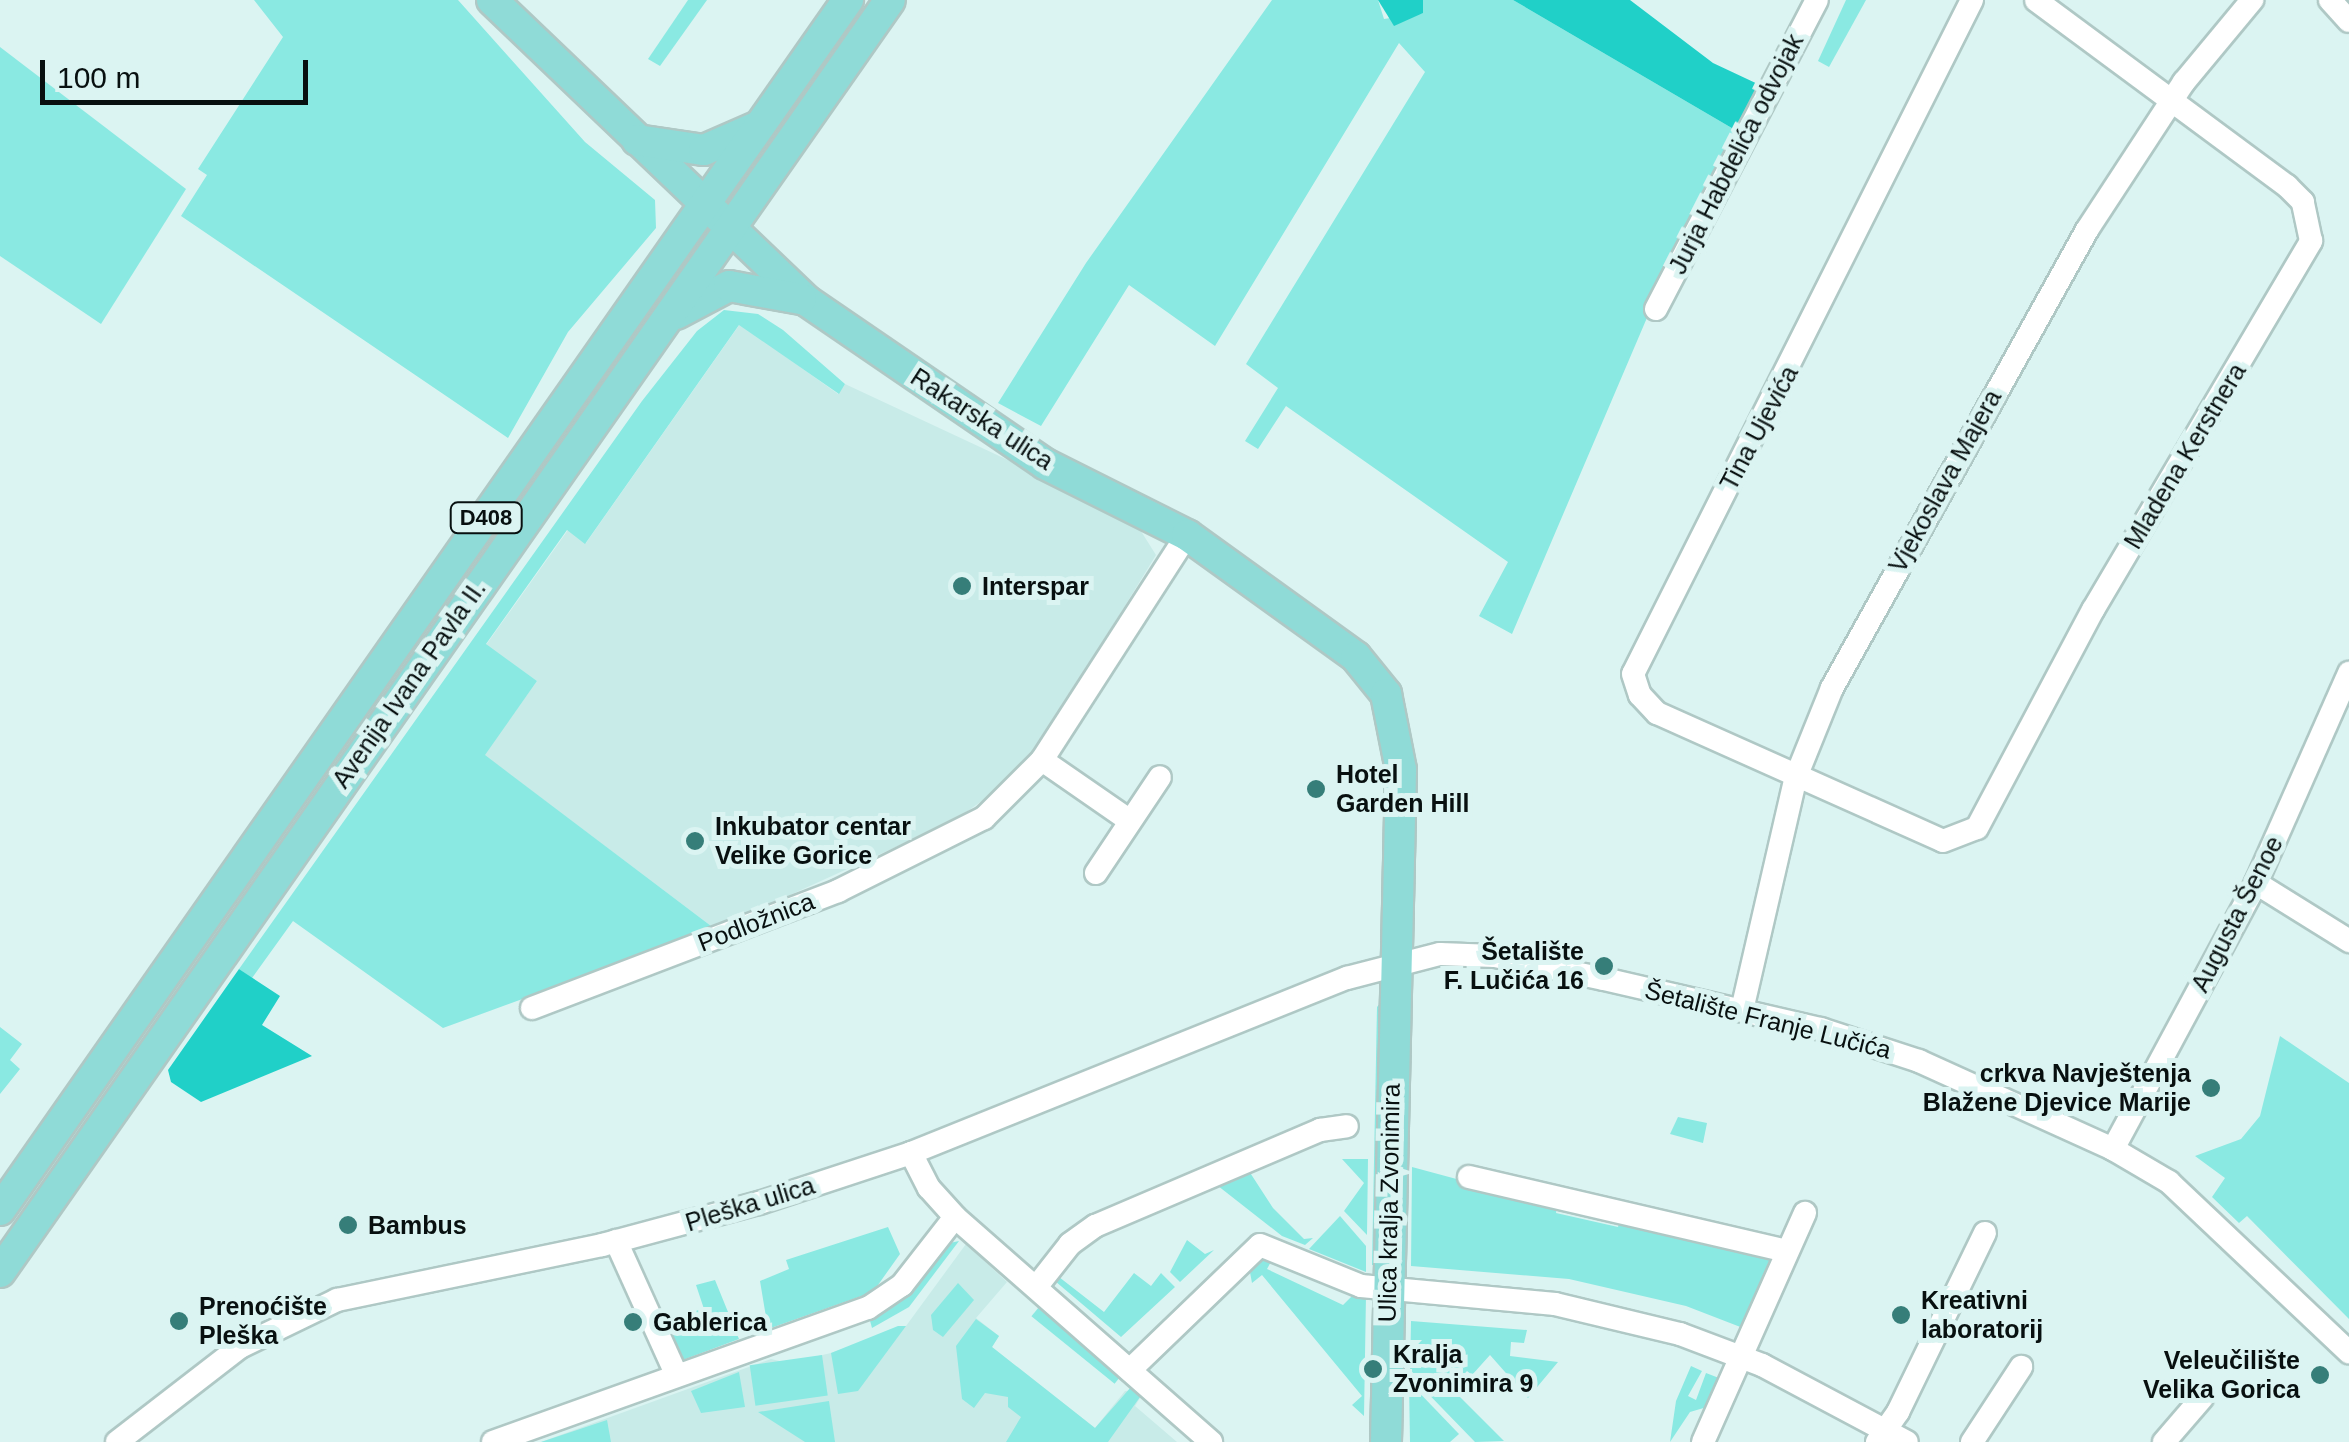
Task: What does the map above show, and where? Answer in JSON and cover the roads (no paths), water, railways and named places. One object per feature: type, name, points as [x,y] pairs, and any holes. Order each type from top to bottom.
[{"type":"main road","name":"Rakarska ulica","points":[[492,0],[705,208],[807,301],[1046,464],[1187,536],[1356,657],[1386,694],[1401,756],[1394,965]]},
{"type":"main road","name":"Avenija Ivana Pavla II.","points":[[0,1210],[848,0]]},
{"type":"main road","name":"Avenija Ivana Pavla II.","points":[[0,1272],[890,0]]},
{"type":"main road","points":[[632,138],[704,150],[766,122]]},
{"type":"main road","points":[[661,324],[729,286],[807,301]]},
{"type":"main road","name":"Ulica kralja Zvonimira","points":[[1386,1442],[1394,965]]},
{"type":"street","name":"Jurja Habdelića odvojak","points":[[1656,309],[1817,0]]},
{"type":"street","name":"Tina Ujevića","points":[[1796,777],[1646,704],[1633,674],[1636,657],[1792,368],[1972,0]]},
{"type":"street","name":"Mladena Kerstnera","points":[[1796,777],[1943,840],[1976,828],[2093,610],[2306,256],[2311,227],[2303,202],[2036,0]]},
{"type":"street","name":"Vjekoslava Majera","points":[[1742,1010],[1796,777],[1832,688],[1994,391],[2172,100],[2252,0]]},
{"type":"street","points":[[2330,0],[2349,20]]},
{"type":"street","name":"Podložnica","points":[[532,1008],[838,891],[984,818],[1042,760],[1187,536]]},
{"type":"street","name":"Augusta Šenoe","points":[[2113,1149],[2256,883],[2349,673]]},
{"type":"street","points":[[1042,760],[1130,820]]},
{"type":"street","points":[[1096,873],[1160,777]]},
{"type":"street","points":[[2256,883],[2349,941]]},
{"type":"street","name":"Šetalište Franje Lučića","points":[[1394,965],[1430,954],[1494,956],[1742,1010],[1919,1061],[2113,1149],[2216,1222],[2349,1352]]},
{"type":"street","name":"Pleška ulica","points":[[117,1442],[226,1357],[309,1311],[366,1290],[616,1242],[911,1154],[1394,965]]},
{"type":"street","points":[[1037,1286],[1070,1244],[1095,1226],[1320,1130],[1348,1126]]},
{"type":"street","points":[[911,1154],[929,1188],[955,1216],[1211,1442]]},
{"type":"street","points":[[1469,1177],[1783,1250]]},
{"type":"street","points":[[1703,1442],[1783,1250],[1805,1213]]},
{"type":"street","points":[[493,1442],[880,1302],[902,1285],[955,1216]]},
{"type":"street","points":[[1130,1370],[1254,1246],[1387,1291],[1585,1309],[1742,1356],[1890,1438],[1985,1232]]},
{"type":"street","points":[[616,1242],[676,1374]]},
{"type":"street","points":[[1972,1442],[2021,1367]]},
{"type":"street","points":[[2164,1442],[2202,1398]]},
{"type":"place","name":"Interspar","points":[[962,586]]},
{"type":"place","name":"Hotel Garden Hill","points":[[1316,789]]},
{"type":"place","name":"Inkubator centar Velike Gorice","points":[[695,841]]},
{"type":"place","name":"Šetalište F. Lučića 16","points":[[1604,966]]},
{"type":"place","name":"crkva Navještenja Blažene Djevice Marije","points":[[2211,1088]]},
{"type":"place","name":"Bambus","points":[[348,1225]]},
{"type":"place","name":"Kreativni laboratorij","points":[[1901,1315]]},
{"type":"place","name":"Prenoćište Pleška","points":[[179,1321]]},
{"type":"place","name":"Gablerica","points":[[633,1322]]},
{"type":"place","name":"Kralja Zvonimira 9","points":[[1373,1369]]},
{"type":"place","name":"Veleučilište Velika Gorica","points":[[2320,1375]]}]
